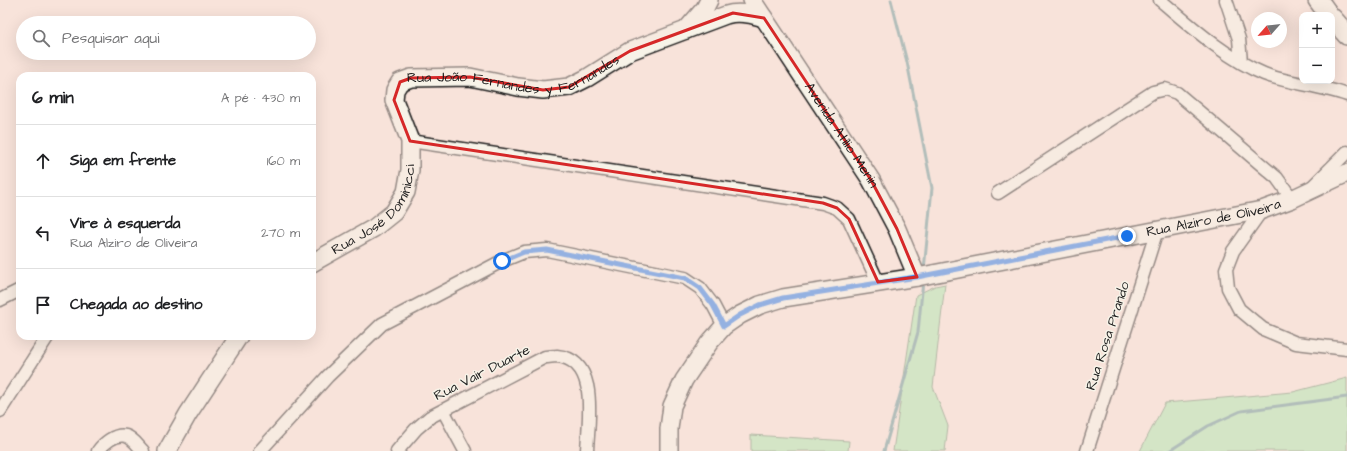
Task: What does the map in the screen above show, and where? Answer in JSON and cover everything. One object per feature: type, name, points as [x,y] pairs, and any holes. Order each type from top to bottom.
[{"type":"main road","points":[[1318,0],[1327,12]]},
{"type":"main road","points":[[1335,21],[1347,35]]},
{"type":"street","points":[[710,0],[713,8],[718,13],[734,10],[753,14],[758,5]]},
{"type":"street","points":[[684,31],[705,8],[710,0]]},
{"type":"street","points":[[1160,0],[1200,34],[1241,62],[1265,74],[1347,95]]},
{"type":"street","points":[[1226,0],[1239,39],[1241,62]]},
{"type":"street","name":"Avenida Atílio Menin","points":[[758,5],[871,180],[923,275]]},
{"type":"street","points":[[684,31],[734,10]]},
{"type":"street","name":"Rua João Fernandes y Fernandes","points":[[410,142],[394,100],[395,90],[400,82],[411,78],[470,77],[518,87],[543,90],[569,87],[587,78],[630,51],[684,31]]},
{"type":"street","points":[[998,193],[1153,92],[1165,89],[1177,93],[1277,178],[1292,199]]},
{"type":"street","points":[[410,142],[823,203],[838,208],[849,219],[878,282]]},
{"type":"street","name":"Rua José Dominicci","points":[[316,261],[374,228],[394,212],[406,192],[410,170],[410,142]]},
{"type":"street","points":[[1309,190],[1347,152]]},
{"type":"street","name":"Rua Alziro de Oliveira","points":[[670,451],[669,429],[672,406],[684,380],[709,343],[724,326],[740,315],[760,305],[783,298],[923,275],[1262,210],[1292,199],[1347,173]]},
{"type":"street","points":[[1262,210],[1233,251],[1226,269],[1228,288],[1239,308],[1263,329],[1296,343],[1347,349]]},
{"type":"street","name":"Rua Rosa Prando","points":[[1087,451],[1157,230]]},
{"type":"street","points":[[260,451],[328,376],[382,324],[502,261],[524,252],[547,250],[685,278],[700,288],[713,305],[724,326]]},
{"type":"street","points":[[0,300],[16,292]]},
{"type":"street","points":[[0,411],[45,340]]},
{"type":"street","points":[[167,451],[192,408],[236,340]]},
{"type":"street","name":"Rua Vair Duarte","points":[[397,451],[416,429],[430,417],[545,357],[557,356],[570,360],[580,368],[586,381],[589,394],[587,451]]},
{"type":"street","points":[[443,410],[465,451]]},
{"type":"street","points":[[98,451],[111,439],[117,436],[126,436],[135,442],[143,451]]},
{"type":"highlighted area","points":[[733,13],[764,18],[871,180],[897,229],[917,277],[878,282],[849,219],[837,208],[823,203],[410,141],[394,100],[400,82],[411,78],[470,77],[543,90],[569,87],[630,51]]},
{"type":"green space","points":[[945,284],[933,387],[948,426],[945,451],[893,451],[916,295],[935,286]]},
{"type":"green space","points":[[1347,378],[1347,451],[1140,451],[1165,403],[1293,392]]},
{"type":"green space","points":[[751,435],[849,441],[848,451],[751,451]]},
{"type":"waterway","points":[[891,0],[907,62],[932,188],[924,270]]},
{"type":"waterway","points":[[884,451],[918,332],[923,281]]},
{"type":"waterway","points":[[1169,451],[1208,426],[1241,411],[1347,397]]},
{"type":"route","points":[[502,261],[524,252],[547,250],[685,278],[700,288],[713,305],[724,326],[740,315],[760,305],[783,298],[917,277],[1127,236]]}]
